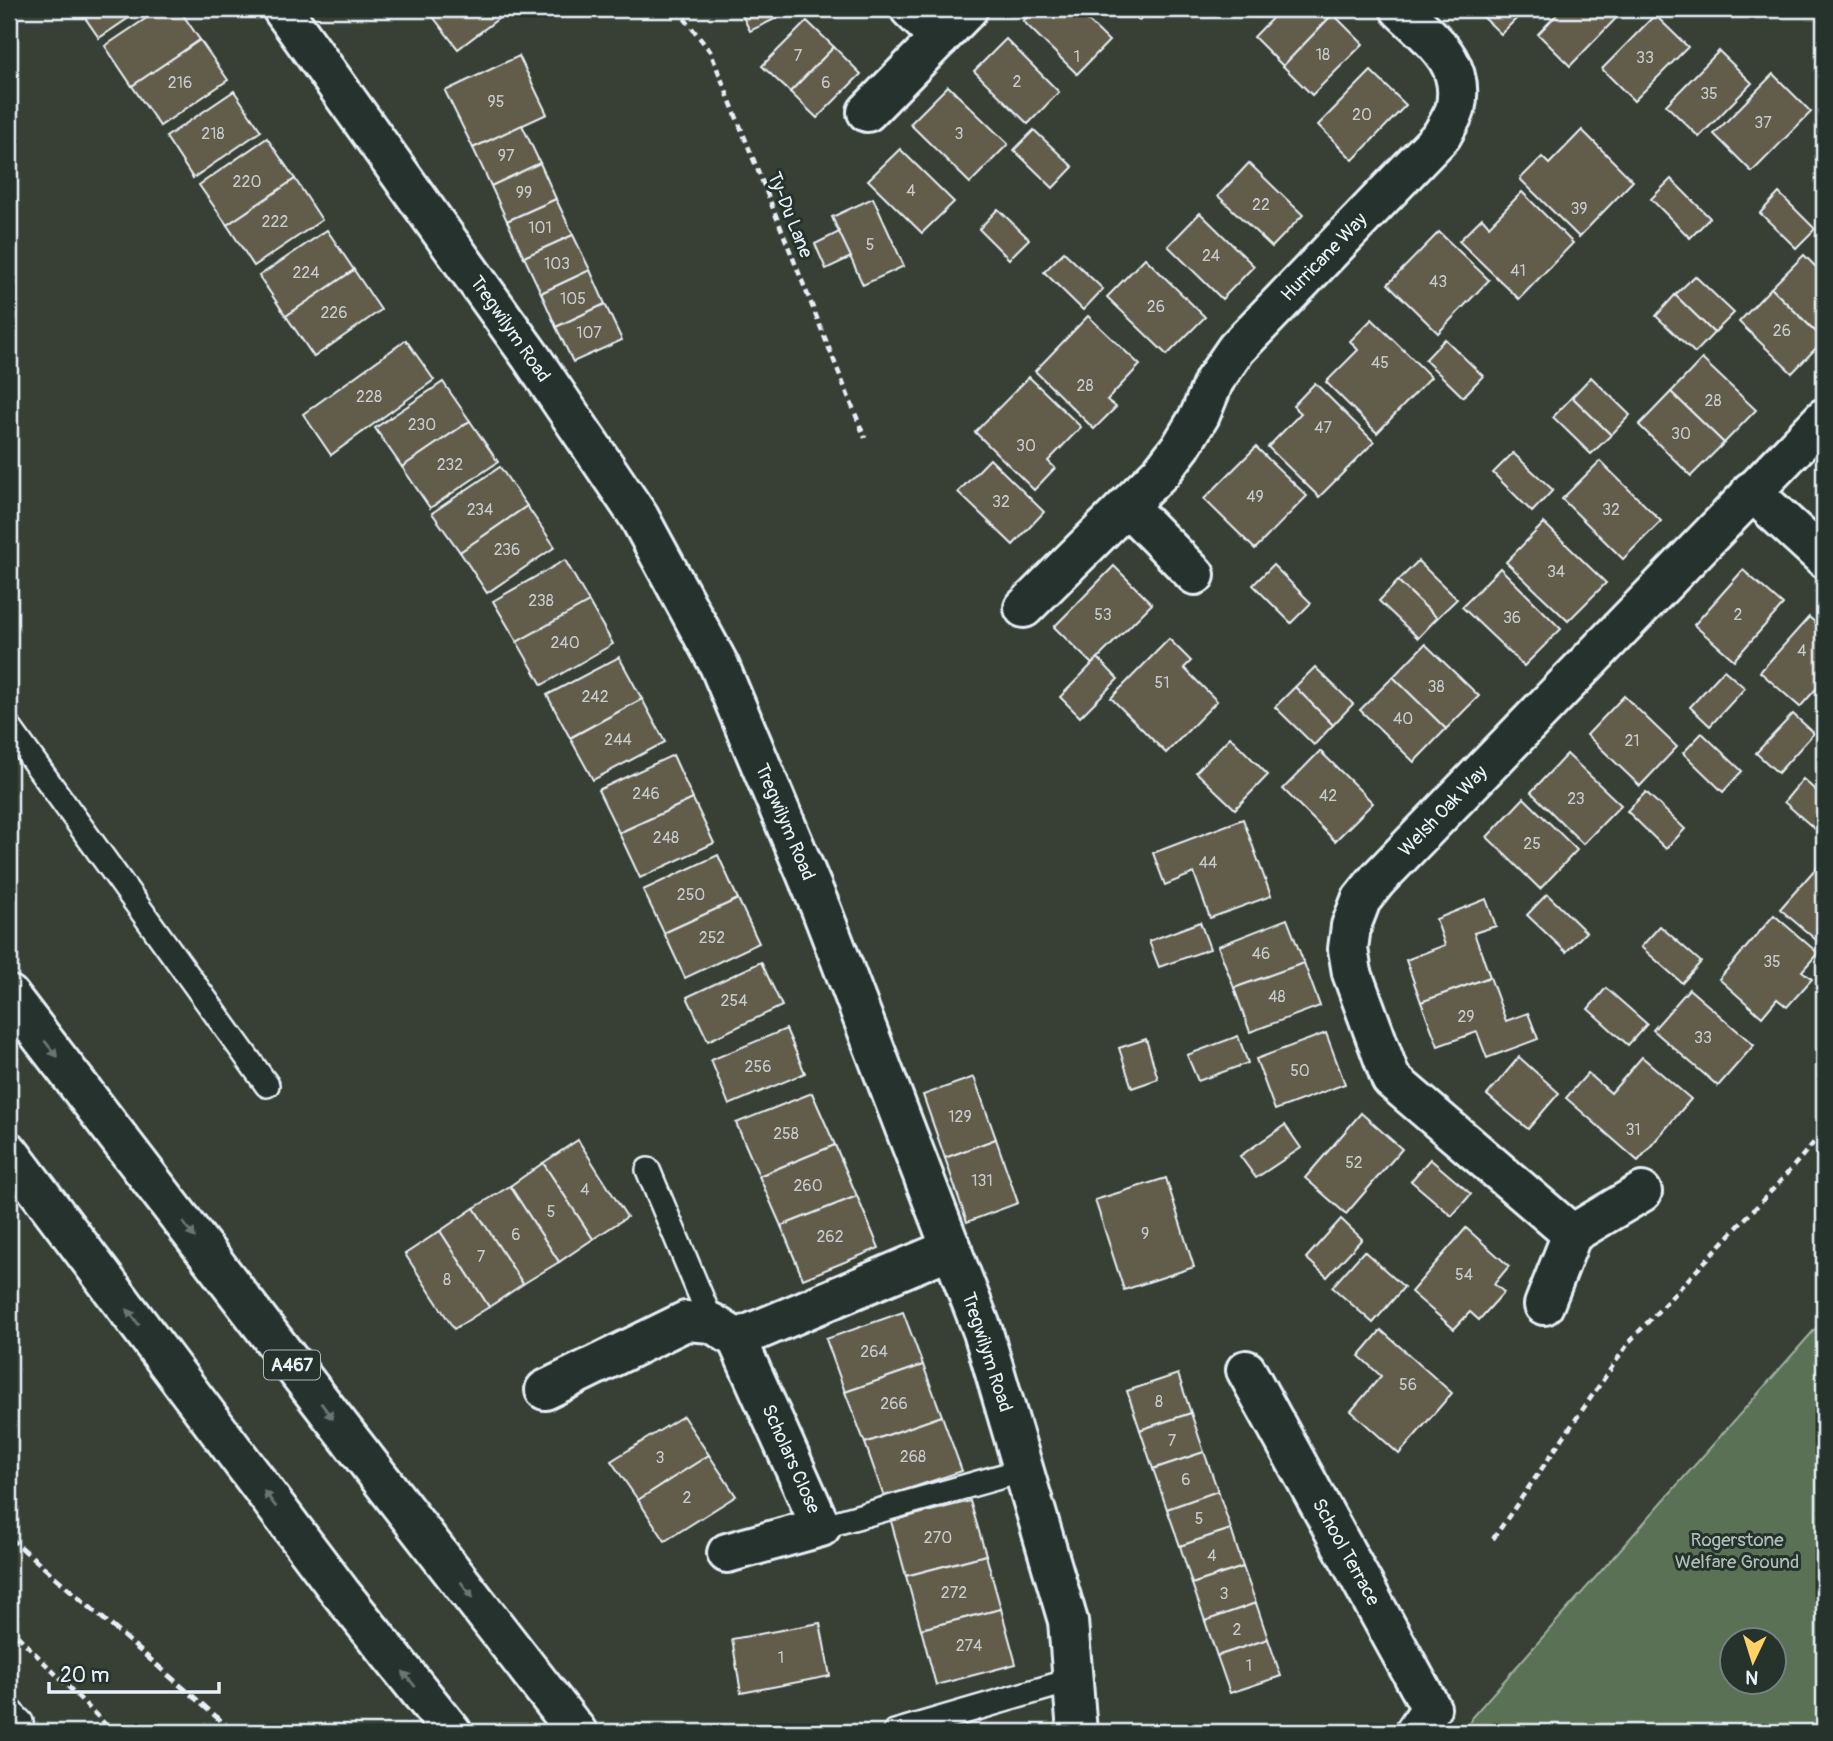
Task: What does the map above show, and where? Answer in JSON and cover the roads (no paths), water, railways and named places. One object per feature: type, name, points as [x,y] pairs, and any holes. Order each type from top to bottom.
[{"type":"street","name":"Tregwilym Road","points":[[282,9],[531,357],[639,517],[719,665],[821,909],[983,1332],[1068,1621],[1077,1732]]},
{"type":"street","points":[[910,9],[940,38]]},
{"type":"street","points":[[867,112],[968,9]]},
{"type":"street","name":"Hurricane Way","points":[[1024,608],[1161,471],[1182,445],[1200,415],[1214,381],[1236,349],[1442,135],[1454,111],[1457,84],[1449,57],[1400,9]]},
{"type":"street","name":"Welsh Oak Way","points":[[1572,1234],[1391,1079],[1352,973],[1348,949],[1351,926],[1361,900],[1377,880],[1824,418]]},
{"type":"street","points":[[1751,491],[1824,558]]},
{"type":"street","points":[[1127,506],[1195,575]]},
{"type":"street","name":"A467","points":[[9,995],[578,1732]]},
{"type":"street","points":[[9,1152],[340,1592],[452,1732]]},
{"type":"street","points":[[1544,1305],[1572,1234],[1642,1192]]},
{"type":"street","points":[[545,1390],[686,1321],[724,1331],[952,1248]]},
{"type":"street","name":"Scholars Close","points":[[724,1331],[821,1527],[727,1553]]},
{"type":"street","name":"School Terrace","points":[[1246,1370],[1431,1708],[1415,1732]]},
{"type":"lane","points":[[9,727],[267,1085]]},
{"type":"lane","points":[[648,1170],[724,1331]]},
{"type":"lane","points":[[821,1527],[1024,1470]]},
{"type":"lane","points":[[895,1732],[1073,1680]]},
{"type":"railway","points":[[9,1537],[234,1732]]},
{"type":"park label","name":"Rogerstone Welfare Ground","points":[[1737,1551]]}]
